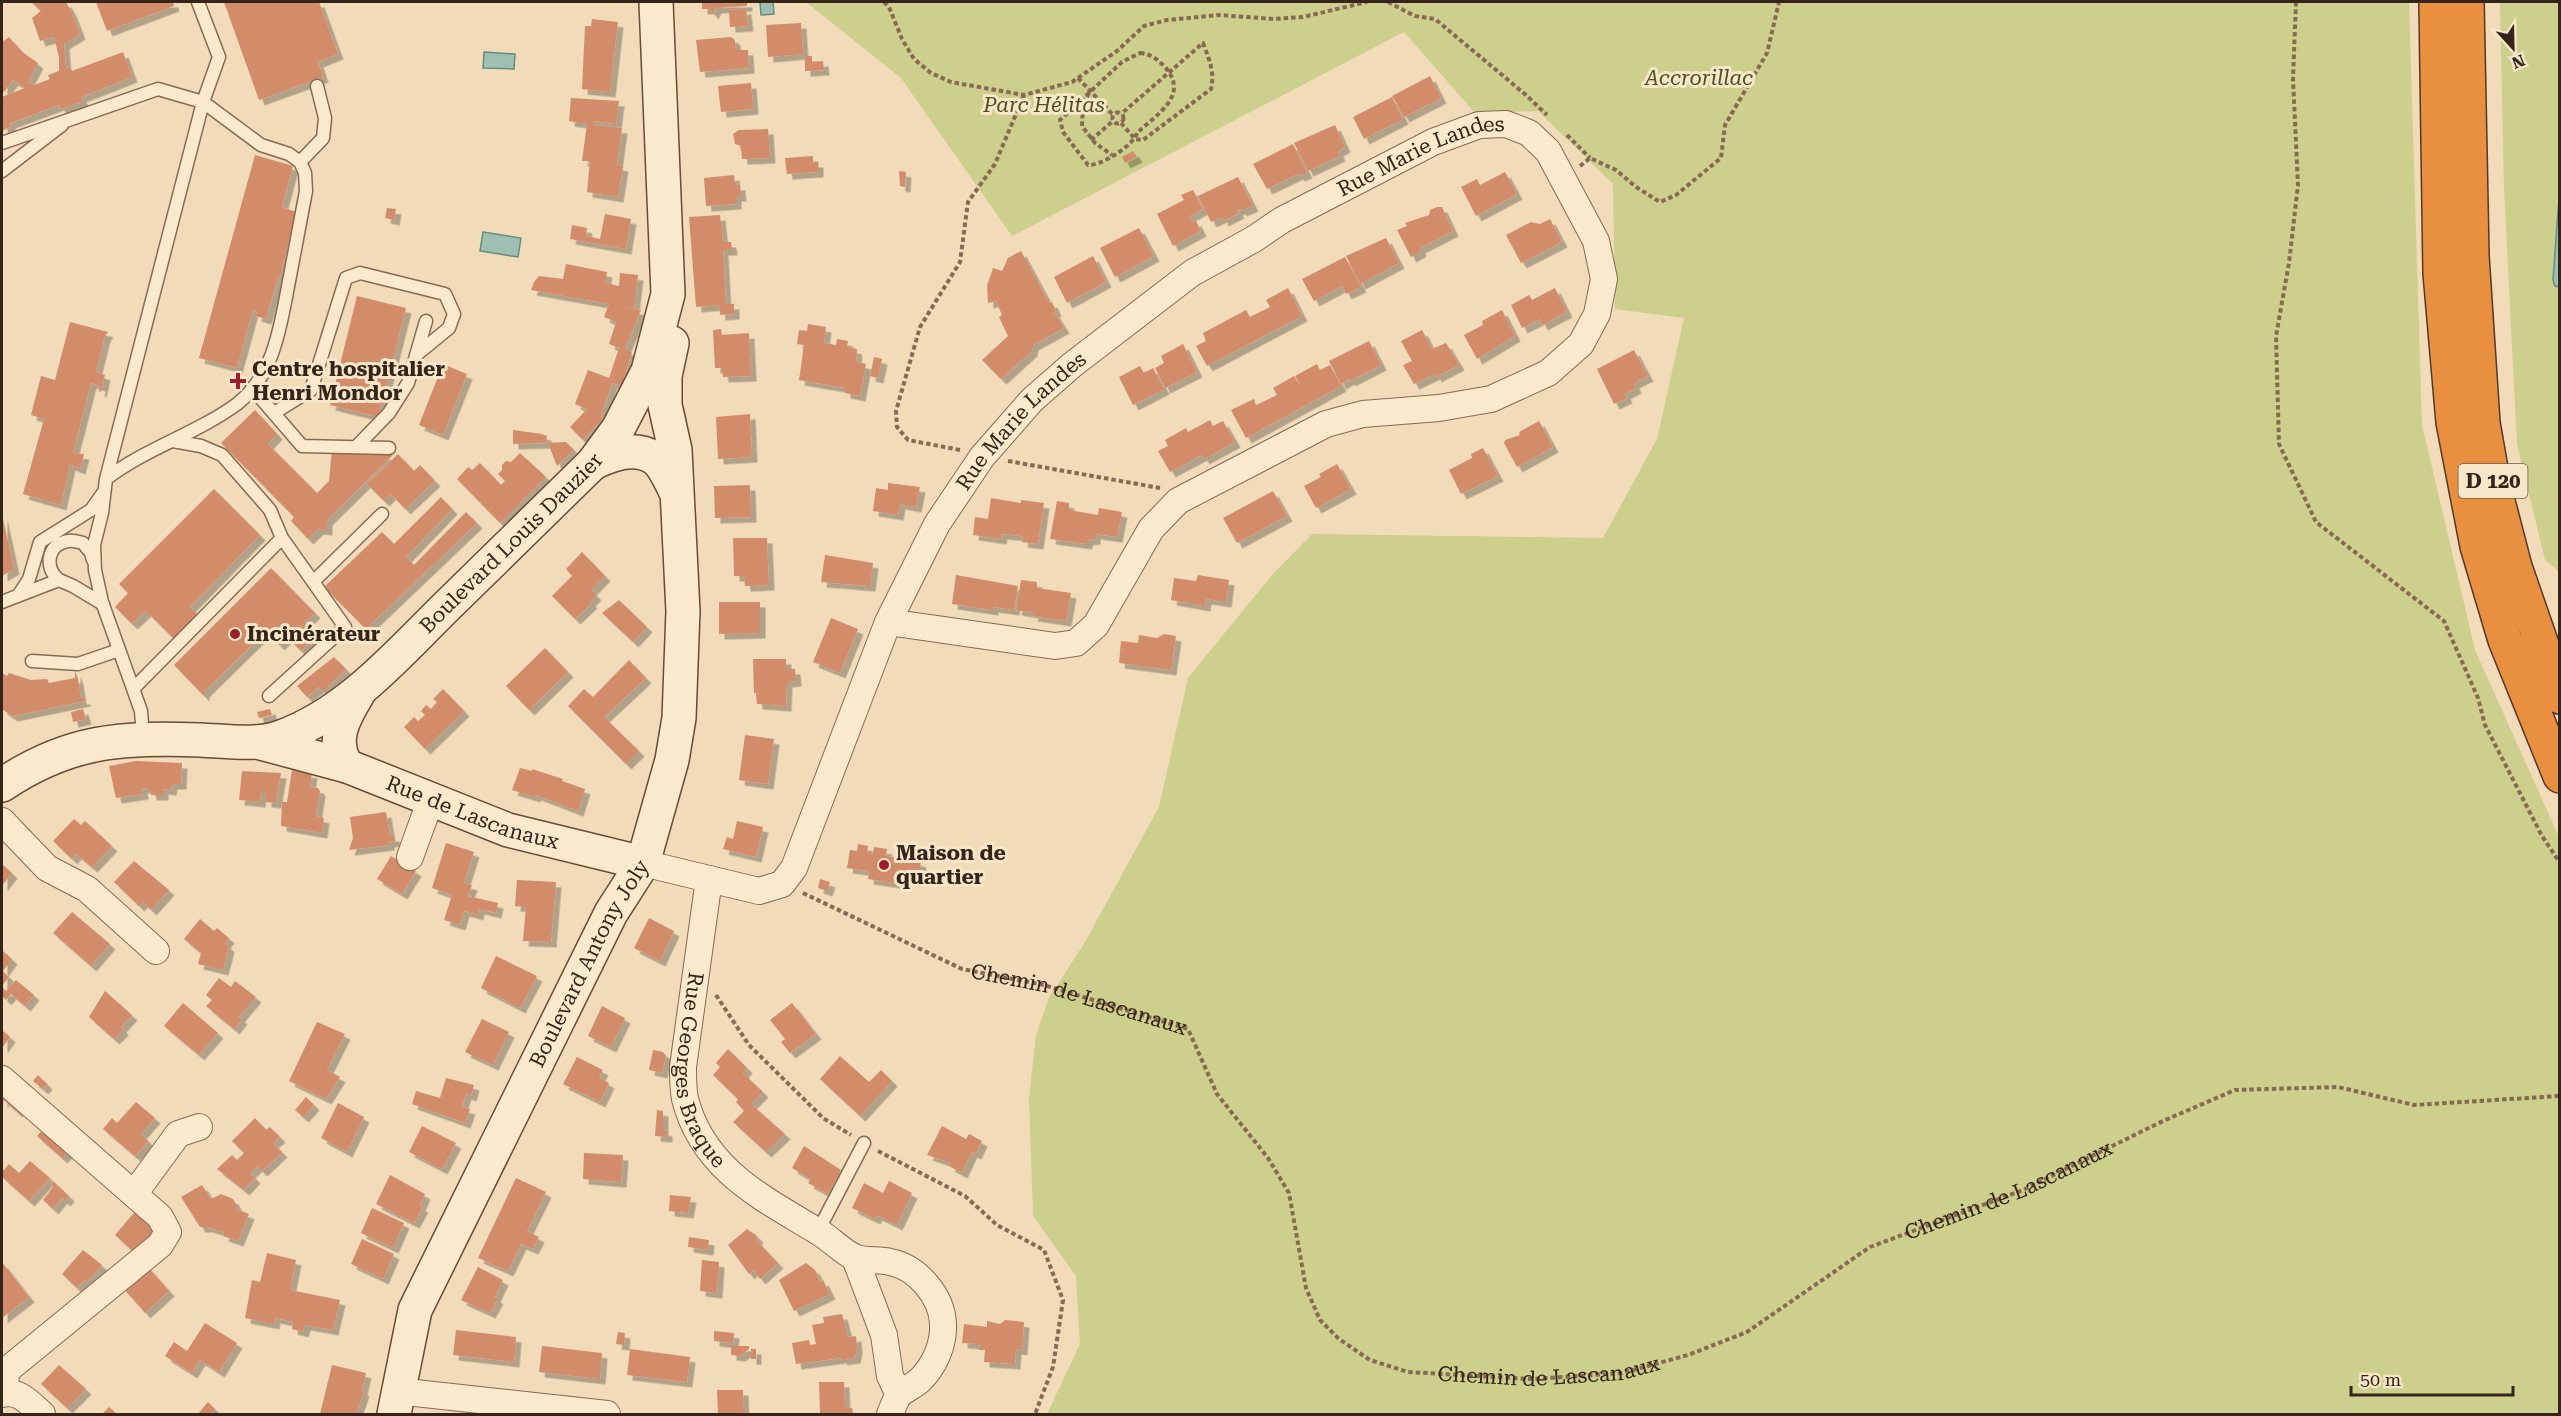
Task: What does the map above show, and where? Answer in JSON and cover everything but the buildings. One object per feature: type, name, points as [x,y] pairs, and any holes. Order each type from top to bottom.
[{"type":"highway","name":"D 120","points":[[2436,2],[2440,273],[2453,422],[2480,557],[2505,640],[2559,776]]},
{"type":"highway","name":"D 120","points":[[2467,2],[2472,256],[2483,423],[2494,486],[2515,567],[2559,697]]},
{"type":"street","name":"Boulevard Louis Dauzier","points":[[2,785],[28,767],[113,740],[143,738],[261,743],[308,725],[359,692],[593,463],[618,429],[648,371],[668,294],[656,2]]},
{"type":"street","name":"Rue Marie Landes","points":[[782,884],[794,868],[888,622],[937,524],[982,457],[1032,400],[1072,364],[1192,273],[1254,239],[1282,220],[1433,142],[1479,124],[1506,124],[1529,133],[1548,151],[1596,241],[1604,279],[1598,314],[1581,344],[1548,373],[1491,399],[1439,408],[1363,414],[1326,424],[1178,501],[1151,529],[1096,625],[1076,643],[1055,646],[888,622]]},
{"type":"street","points":[[611,913],[607,880],[618,857],[656,818],[672,760],[680,718],[683,611],[675,490],[675,450],[665,405],[665,376],[673,338],[668,294]]},
{"type":"street","points":[[593,463],[623,452],[638,452],[653,457],[660,464],[675,490]]},
{"type":"street","points":[[347,766],[340,756],[338,735],[346,713],[359,692]]},
{"type":"street","name":"Rue de Lascanaux","points":[[261,743],[347,766],[508,830],[618,857]]},
{"type":"street","points":[[410,857],[431,799]]},
{"type":"street","points":[[2,821],[47,868],[87,889],[156,951]]},
{"type":"street","points":[[618,857],[759,891],[782,884]]},
{"type":"street","name":"Boulevard Antony Joly","points":[[395,1403],[415,1310],[611,913],[632,884],[618,857]]},
{"type":"street","name":"Rue Georges Braque","points":[[710,879],[683,1067],[685,1099],[697,1129],[716,1160],[742,1185],[776,1208],[818,1231],[855,1258],[892,1262],[915,1273],[938,1301],[943,1324],[939,1350],[932,1366],[894,1405]]},
{"type":"street","points":[[2,1079],[134,1194],[166,1224],[168,1232],[166,1238],[6,1371],[3,1394],[14,1393],[22,1396],[42,1414]]},
{"type":"street","points":[[134,1194],[178,1134],[199,1127]]},
{"type":"street","name":"Rue Georges Braque","points":[[855,1258],[884,1335],[894,1405]]},
{"type":"street","points":[[395,1403],[607,1414]]},
{"type":"lane","points":[[94,570],[94,545],[102,513],[105,485],[203,102],[219,57],[198,2]]},
{"type":"lane","points":[[300,162],[323,138],[325,118],[317,86]]},
{"type":"lane","points":[[2,143],[158,89],[203,102],[261,145],[289,154],[300,162],[305,173],[306,191],[277,342],[263,375],[238,402],[173,441],[124,465],[105,485],[91,510],[40,542],[29,579],[18,596]]},
{"type":"lane","points":[[2,171],[70,119]]},
{"type":"lane","points":[[274,413],[311,390],[346,278],[360,273],[445,294],[453,314],[449,328],[416,355]]},
{"type":"lane","points":[[356,447],[389,413],[408,383],[426,321]]},
{"type":"lane","points":[[252,388],[302,446],[389,448]]},
{"type":"lane","points":[[173,441],[201,446],[222,455],[270,510],[282,538],[345,627],[269,696]]},
{"type":"lane","points":[[313,582],[382,514]]},
{"type":"lane","points":[[133,689],[282,538]]},
{"type":"lane","points":[[103,604],[51,574],[50,555],[58,545],[68,541],[83,543],[91,553],[103,604],[141,711],[143,738]]},
{"type":"lane","points":[[2,602],[58,580]]},
{"type":"lane","points":[[32,661],[78,664],[119,650]]},
{"type":"lane","points":[[818,1231],[864,1143]]},
{"type":"path","points":[[884,2],[914,59],[931,73],[951,82],[1024,95],[1072,82],[1117,51],[1144,26],[1167,20],[1219,15],[1293,18],[1367,2]]},
{"type":"path","points":[[889,8],[890,2]]},
{"type":"path","points":[[1389,2],[1415,16],[1435,19],[1526,95],[1551,119]]},
{"type":"path","points":[[1559,127],[1590,158],[1616,170],[1636,187],[1660,202],[1676,195],[1721,158],[1725,125],[1767,53],[1779,2]]},
{"type":"path","points":[[2296,2],[2293,79],[2298,184],[2289,262],[2276,336],[2278,444],[2316,522],[2444,621],[2478,698],[2485,725],[2542,836],[2559,863]]},
{"type":"path","points":[[1113,115],[1121,114],[1203,43],[1211,67],[1213,79],[1211,89],[1143,140],[1135,139],[1121,123],[1113,121]]},
{"type":"path","points":[[1140,53],[1157,59],[1168,73],[1175,88],[1173,98],[1137,133],[1128,147],[1095,165],[1088,165],[1060,124],[1063,115],[1090,91],[1122,62],[1140,53]]},
{"type":"path","points":[[1078,78],[1113,115],[1113,121],[1091,140]]},
{"type":"path","points":[[1090,91],[1083,104],[1083,129],[1091,140],[1112,155]]},
{"type":"path","points":[[1024,95],[995,164],[968,202],[960,262],[920,327],[896,411],[897,427],[908,440],[954,448],[982,457],[1159,487],[1178,501]]},
{"type":"path","points":[[1121,114],[1123,118],[1121,123]]},
{"type":"path","points":[[1564,178],[1590,158]]},
{"type":"path","name":"Chemin de Lascanaux","points":[[782,884],[831,905],[962,969],[1044,985],[1188,1029],[1217,1094],[1268,1158],[1289,1193],[1306,1288],[1320,1320],[1339,1339],[1370,1360],[1408,1372],[1531,1379],[1622,1373],[1688,1355],[1747,1332],[1870,1247],[2023,1190],[2163,1121],[2235,1090],[2338,1087],[2414,1105],[2559,1096]]},
{"type":"path","points":[[696,964],[749,1045],[823,1118],[864,1143],[965,1196],[997,1225],[1044,1250],[1063,1300],[1053,1367],[1035,1414]]},
{"type":"green space","points":[[806,2],[2409,2],[2422,425],[2475,650],[2559,837],[2559,1414],[1047,1414],[1080,1344],[1076,1276],[1033,1216],[1029,1098],[1036,1035],[1049,998],[1085,942],[1159,807],[1188,678],[1272,575],[1312,534],[1603,538],[1657,439],[1684,318],[1615,309],[1613,184],[1538,111],[1475,113],[1404,32],[1012,236],[901,78]]},
{"type":"green space","points":[[2500,2],[2559,2],[2559,571],[2545,560],[2517,444],[2504,188]]},
{"type":"shaded area","points":[[760,2],[773,2],[774,14],[761,15]]},
{"type":"shaded area","points":[[484,52],[515,54],[514,69],[483,68]]},
{"type":"shaded area","points":[[2559,198],[2560,287],[2555,286],[2553,280]]},
{"type":"shaded area","points":[[483,232],[521,238],[518,257],[480,251]]},
{"type":"place","name":"Centre hospitalier Henri Mondor","points":[[238,381]]},
{"type":"place","name":"Incinérateur","points":[[235,634]]},
{"type":"place","name":"Maison de quartier","points":[[884,865]]},
{"type":"park label","name":"Accrorillac","points":[[1699,78]]},
{"type":"park label","name":"Parc Hélitas","points":[[1044,105]]}]
